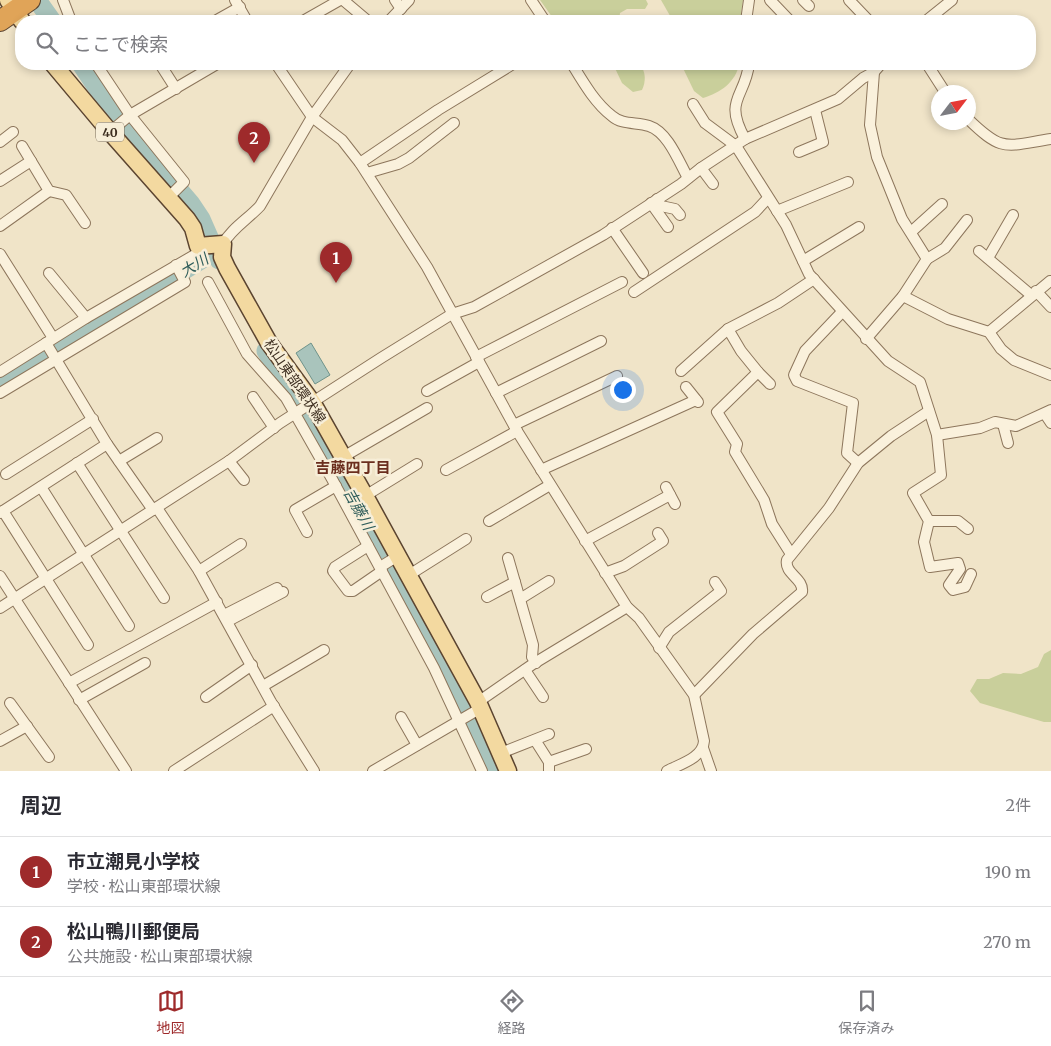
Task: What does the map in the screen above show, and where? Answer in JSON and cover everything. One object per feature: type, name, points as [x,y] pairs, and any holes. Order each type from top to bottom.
[{"type":"main road","name":"松山東部環状線","points":[[58,70],[170,196],[193,228],[222,257],[303,407],[343,457],[365,496],[479,707],[502,753],[508,771]]},
{"type":"street","points":[[63,0],[69,15]]},
{"type":"street","points":[[314,15],[342,0],[361,15]]},
{"type":"street","points":[[398,4],[410,0]]},
{"type":"street","points":[[531,0],[541,15]]},
{"type":"street","points":[[747,15],[749,0]]},
{"type":"street","points":[[770,0],[784,15]]},
{"type":"street","points":[[849,0],[863,15]]},
{"type":"street","points":[[933,15],[952,0]]},
{"type":"street","points":[[223,15],[238,4]]},
{"type":"street","points":[[100,70],[128,116],[184,182],[170,196]]},
{"type":"street","points":[[164,70],[176,90]]},
{"type":"street","points":[[112,130],[128,116],[176,90],[208,70]]},
{"type":"street","points":[[280,70],[312,117],[342,140],[367,173],[428,267],[515,428],[605,573],[627,607],[639,618],[694,695],[704,748],[711,771]]},
{"type":"street","points":[[0,372],[86,318],[210,245],[227,237],[260,206],[312,117],[346,70]]},
{"type":"street","points":[[360,163],[438,110],[503,70]]},
{"type":"street","points":[[576,70],[585,84],[613,117],[625,122],[650,126],[660,133],[668,143],[688,178]]},
{"type":"street","points":[[744,139],[737,126],[734,111],[747,70]]},
{"type":"street","points":[[0,608],[229,461],[303,407],[452,314],[474,307],[612,228],[744,139],[815,110],[849,92],[874,70]]},
{"type":"street","points":[[877,70],[870,125],[877,157],[902,219],[928,258]]},
{"type":"street","points":[[931,70],[940,85]]},
{"type":"street","points":[[693,104],[705,123],[736,146],[777,211],[814,279],[866,339],[888,361],[920,382],[937,435],[941,476],[913,493],[929,521],[924,542],[930,567],[954,562],[958,563],[960,569],[949,584],[953,590],[965,586],[971,574]]},
{"type":"street","points":[[799,152],[824,142],[815,110]]},
{"type":"street","points":[[367,173],[398,164],[454,123]]},
{"type":"street","points":[[976,127],[997,143],[1005,145],[1051,139]]},
{"type":"street","points":[[22,146],[49,192],[66,196],[85,224]]},
{"type":"street","points":[[0,181],[31,161]]},
{"type":"street","points":[[702,168],[713,184]]},
{"type":"street","points":[[777,211],[848,182]]},
{"type":"street","points":[[0,226],[49,192]]},
{"type":"street","points":[[634,292],[755,212],[768,198]]},
{"type":"street","points":[[654,201],[661,206],[675,209],[680,215]]},
{"type":"street","points":[[654,201],[668,227]]},
{"type":"street","points":[[911,232],[942,204]]},
{"type":"street","points":[[1013,215],[983,255],[1051,307]]},
{"type":"street","points":[[866,339],[903,296],[928,258],[945,248],[967,220]]},
{"type":"street","points":[[803,260],[859,227]]},
{"type":"street","points":[[612,228],[643,273]]},
{"type":"street","points":[[1,257],[55,357],[107,444],[199,571],[274,706],[314,771]]},
{"type":"street","points":[[0,393],[55,357],[186,282],[176,265]]},
{"type":"street","points":[[49,273],[86,318]]},
{"type":"street","points":[[681,371],[728,329],[778,302],[814,279]]},
{"type":"street","points":[[989,332],[1050,281]]},
{"type":"street","points":[[208,282],[248,354],[286,398],[303,407],[336,486],[462,720],[482,771]]},
{"type":"street","points":[[427,391],[477,360],[622,282]]},
{"type":"street","points":[[903,296],[948,319],[989,332],[1001,349],[1014,360],[1051,375]]},
{"type":"street","points":[[842,312],[805,351],[794,375],[797,381],[853,403],[847,453],[858,463]]},
{"type":"street","points":[[728,329],[741,351],[770,384]]},
{"type":"street","points":[[496,393],[601,341]]},
{"type":"street","points":[[758,372],[717,412],[737,444],[735,452],[764,500],[772,524],[791,554]]},
{"type":"street","points":[[446,470],[515,428],[617,376]]},
{"type":"street","points":[[541,470],[697,401],[686,387]]},
{"type":"street","points":[[253,397],[274,428]]},
{"type":"street","points":[[343,457],[427,408]]},
{"type":"street","points":[[694,695],[753,634],[802,592],[801,583],[786,564],[791,554],[829,508],[858,463],[891,436],[929,411]]},
{"type":"street","points":[[937,435],[980,428],[995,422],[1016,426],[1049,416]]},
{"type":"street","points":[[6,474],[52,439],[93,419]]},
{"type":"street","points":[[1003,424],[1008,443]]},
{"type":"street","points":[[119,461],[157,438]]},
{"type":"street","points":[[88,645],[1,512],[107,444]]},
{"type":"street","points":[[229,461],[244,480]]},
{"type":"street","points":[[77,463],[164,598]]},
{"type":"street","points":[[365,496],[417,464]]},
{"type":"street","points":[[489,520],[550,485]]},
{"type":"street","points":[[41,486],[129,626]]},
{"type":"street","points":[[308,532],[295,510],[336,486]]},
{"type":"street","points":[[585,541],[671,495]]},
{"type":"street","points":[[929,521],[958,521],[968,528]]},
{"type":"street","points":[[605,573],[624,566],[664,541],[658,533]]},
{"type":"street","points":[[408,574],[466,539]]},
{"type":"street","points":[[199,571],[241,544]]},
{"type":"street","points":[[368,546],[335,567],[333,571],[348,591],[353,591],[397,557]]},
{"type":"street","points":[[508,558],[533,645],[532,657],[536,663]]},
{"type":"street","points":[[0,576],[126,771]]},
{"type":"street","points":[[520,599],[550,581]]},
{"type":"street","points":[[487,597],[515,582]]},
{"type":"street","points":[[659,648],[669,632],[721,591],[715,582]]},
{"type":"street","points":[[226,618],[280,590]]},
{"type":"street","points":[[69,683],[217,602]]},
{"type":"street","points":[[373,771],[462,720],[525,670],[627,607]]},
{"type":"street","points":[[263,686],[324,650]]},
{"type":"street","points":[[79,700],[145,663]]},
{"type":"street","points":[[206,697],[252,665]]},
{"type":"street","points":[[525,670],[542,698]]},
{"type":"street","points":[[10,703],[49,757]]},
{"type":"street","points":[[174,771],[274,706]]},
{"type":"street","points":[[401,717],[417,746]]},
{"type":"street","points":[[0,741],[26,726]]},
{"type":"street","points":[[502,753],[549,734]]},
{"type":"street","points":[[535,740],[549,766],[586,749]]},
{"type":"street","points":[[667,771],[699,754],[704,748]]},
{"type":"green space","points":[[540,0],[646,0],[648,4],[645,9],[627,9],[620,15],[551,15]]},
{"type":"green space","points":[[661,0],[743,0],[741,15],[670,15]]},
{"type":"green space","points":[[616,70],[643,70],[645,77],[642,90],[633,92],[622,83]]},
{"type":"green space","points":[[684,70],[737,70],[731,81],[715,93],[703,98],[694,91]]},
{"type":"green space","points":[[1051,650],[1051,722],[1044,722],[980,703],[970,691],[977,679],[989,679],[1003,673],[1021,674],[1038,667],[1044,654]]},
{"type":"water","points":[[311,343],[330,375],[315,384],[296,353]]},
{"type":"waterway","name":"大川","points":[[37,0],[48,15]]},
{"type":"waterway","name":"大川","points":[[85,70],[119,120],[191,204],[201,219],[219,260]]},
{"type":"waterway","name":"大川","points":[[0,383],[214,252]]},
{"type":"waterway","name":"吉藤川","points":[[266,351],[326,448],[423,625],[495,771]]},
{"type":"place","name":"松山鴨川郵便局","points":[[254,163]]},
{"type":"place","name":"市立潮見小学校","points":[[336,283]]},
{"type":"district","name":"吉藤四丁目","points":[[353,467]]}]
